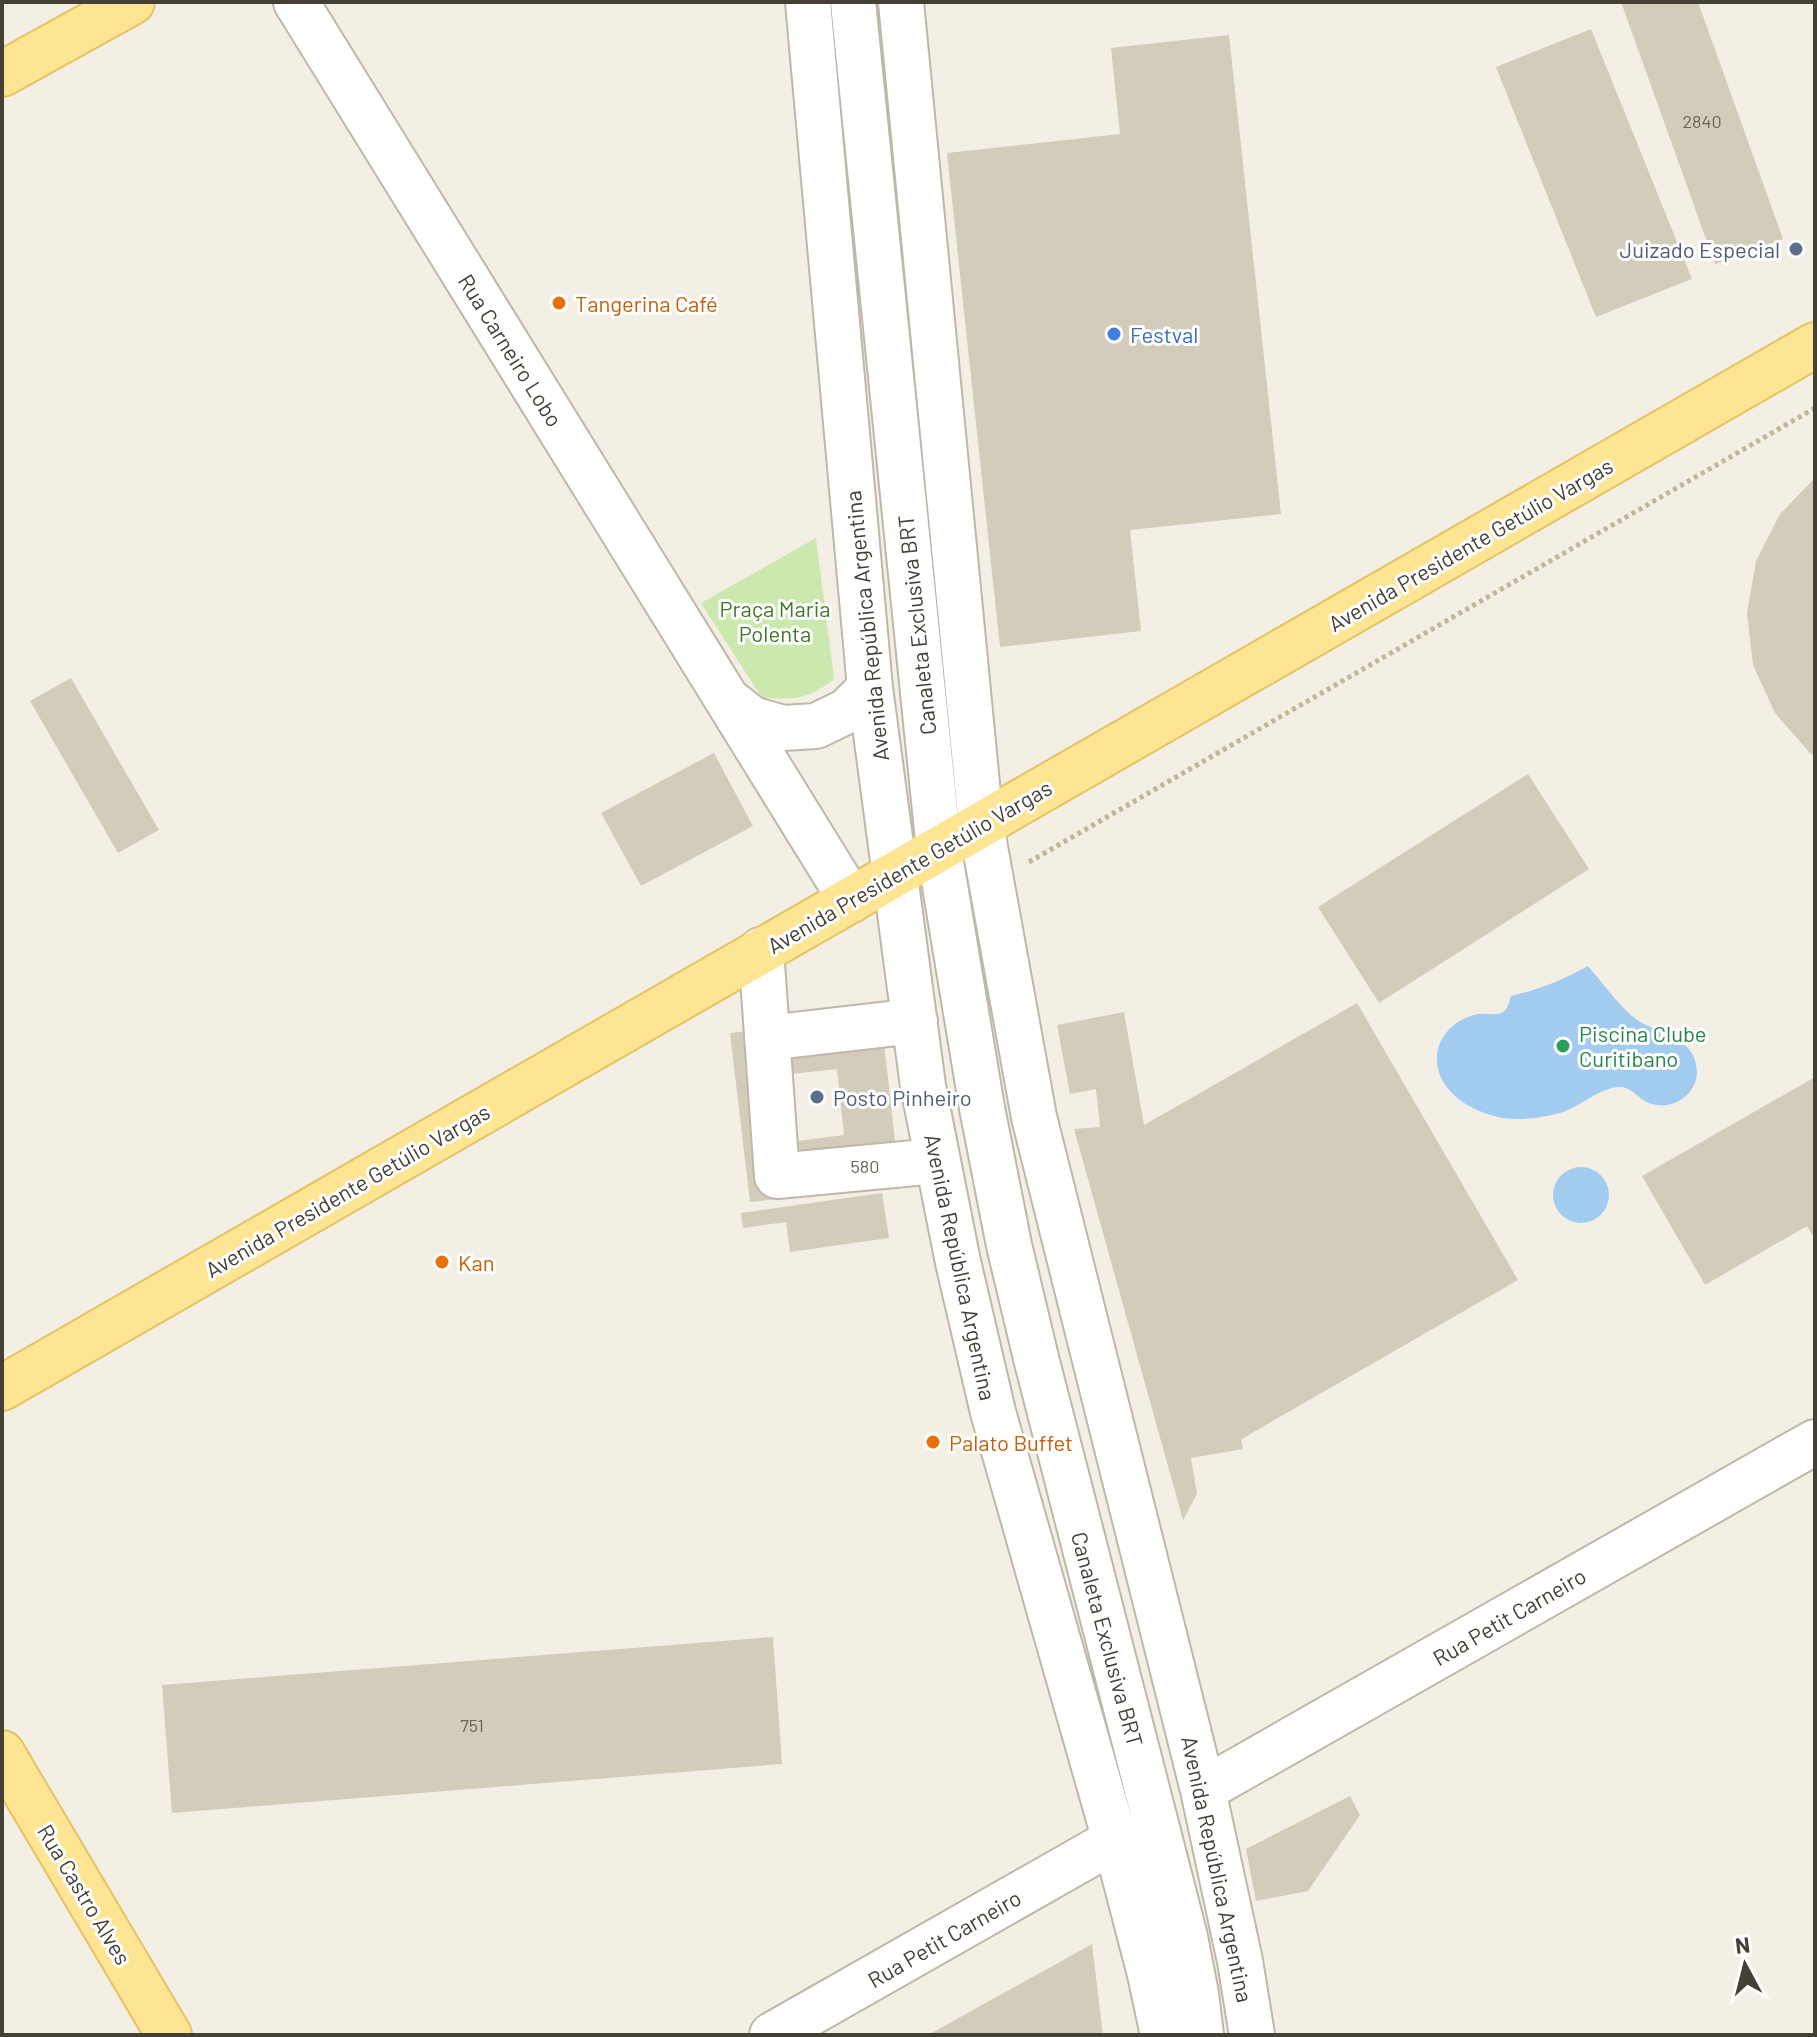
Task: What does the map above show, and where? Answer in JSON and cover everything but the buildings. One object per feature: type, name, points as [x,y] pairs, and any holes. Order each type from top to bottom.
[{"type":"main road","points":[[2,74],[132,2]]},
{"type":"main road","name":"Avenida Presidente Getúlio Vargas","points":[[2,1388],[1815,345]]},
{"type":"main road","name":"Rua Castro Alves","points":[[2,1753],[169,2035]]},
{"type":"street","name":"Rua Carneiro Lobo","points":[[296,2],[851,900]]},
{"type":"street","name":"Avenida República Argentina","points":[[808,2],[870,688],[923,1086],[936,1161],[993,1412],[1115,1840],[1163,2035]]},
{"type":"street","name":"Canaleta Exclusiva BRT","points":[[853,2],[939,850],[982,1108],[1009,1245],[1185,1937],[1201,2035]]},
{"type":"street","name":"Avenida República Argentina","points":[[901,2],[981,825],[1034,1117],[1203,1790],[1240,1961],[1252,2035]]},
{"type":"street","name":"Rua Carneiro Lobo","points":[[726,698],[752,719],[783,728],[816,726],[847,711],[870,688]]},
{"type":"street","points":[[761,950],[777,1176],[936,1161]]},
{"type":"street","points":[[767,1038],[915,1021]]},
{"type":"street","name":"Canaleta Exclusiva BRT","points":[[1009,1245],[1034,1117]]},
{"type":"street","name":"Rua Petit Carneiro","points":[[1203,1790],[1815,1442]]},
{"type":"street","name":"Rua Petit Carneiro","points":[[772,2035],[1115,1840]]},
{"type":"path","points":[[1019,868],[1815,408]]},
{"type":"green space","name":"Praça Maria Polenta","points":[[816,538],[834,679],[801,697],[762,698],[701,603]]},
{"type":"water","name":"Piscina Clube Curitibano","points":[[1588,966],[1632,1016],[1673,1037],[1690,1050],[1697,1072],[1688,1094],[1674,1103],[1657,1105],[1644,1101],[1629,1089],[1612,1088],[1563,1112],[1518,1119],[1480,1111],[1450,1091],[1438,1070],[1437,1058],[1441,1042],[1450,1028],[1471,1016],[1501,1013],[1511,996],[1550,984]]},
{"type":"water","points":[[1581,1167],[1601,1175],[1609,1195],[1601,1215],[1581,1223],[1561,1215],[1553,1195],[1561,1175]]},
{"type":"place","name":"Juizado Especial","points":[[1796,249]]},
{"type":"place","name":"Tangerina Café","points":[[559,303]]},
{"type":"place","name":"Festval","points":[[1114,334]]},
{"type":"place","name":"Piscina Clube Curitibano","points":[[1563,1046]]},
{"type":"place","name":"Posto Pinheiro","points":[[817,1097]]},
{"type":"place","name":"Kan","points":[[442,1262]]},
{"type":"place","name":"Palato Buffet","points":[[933,1442]]}]
